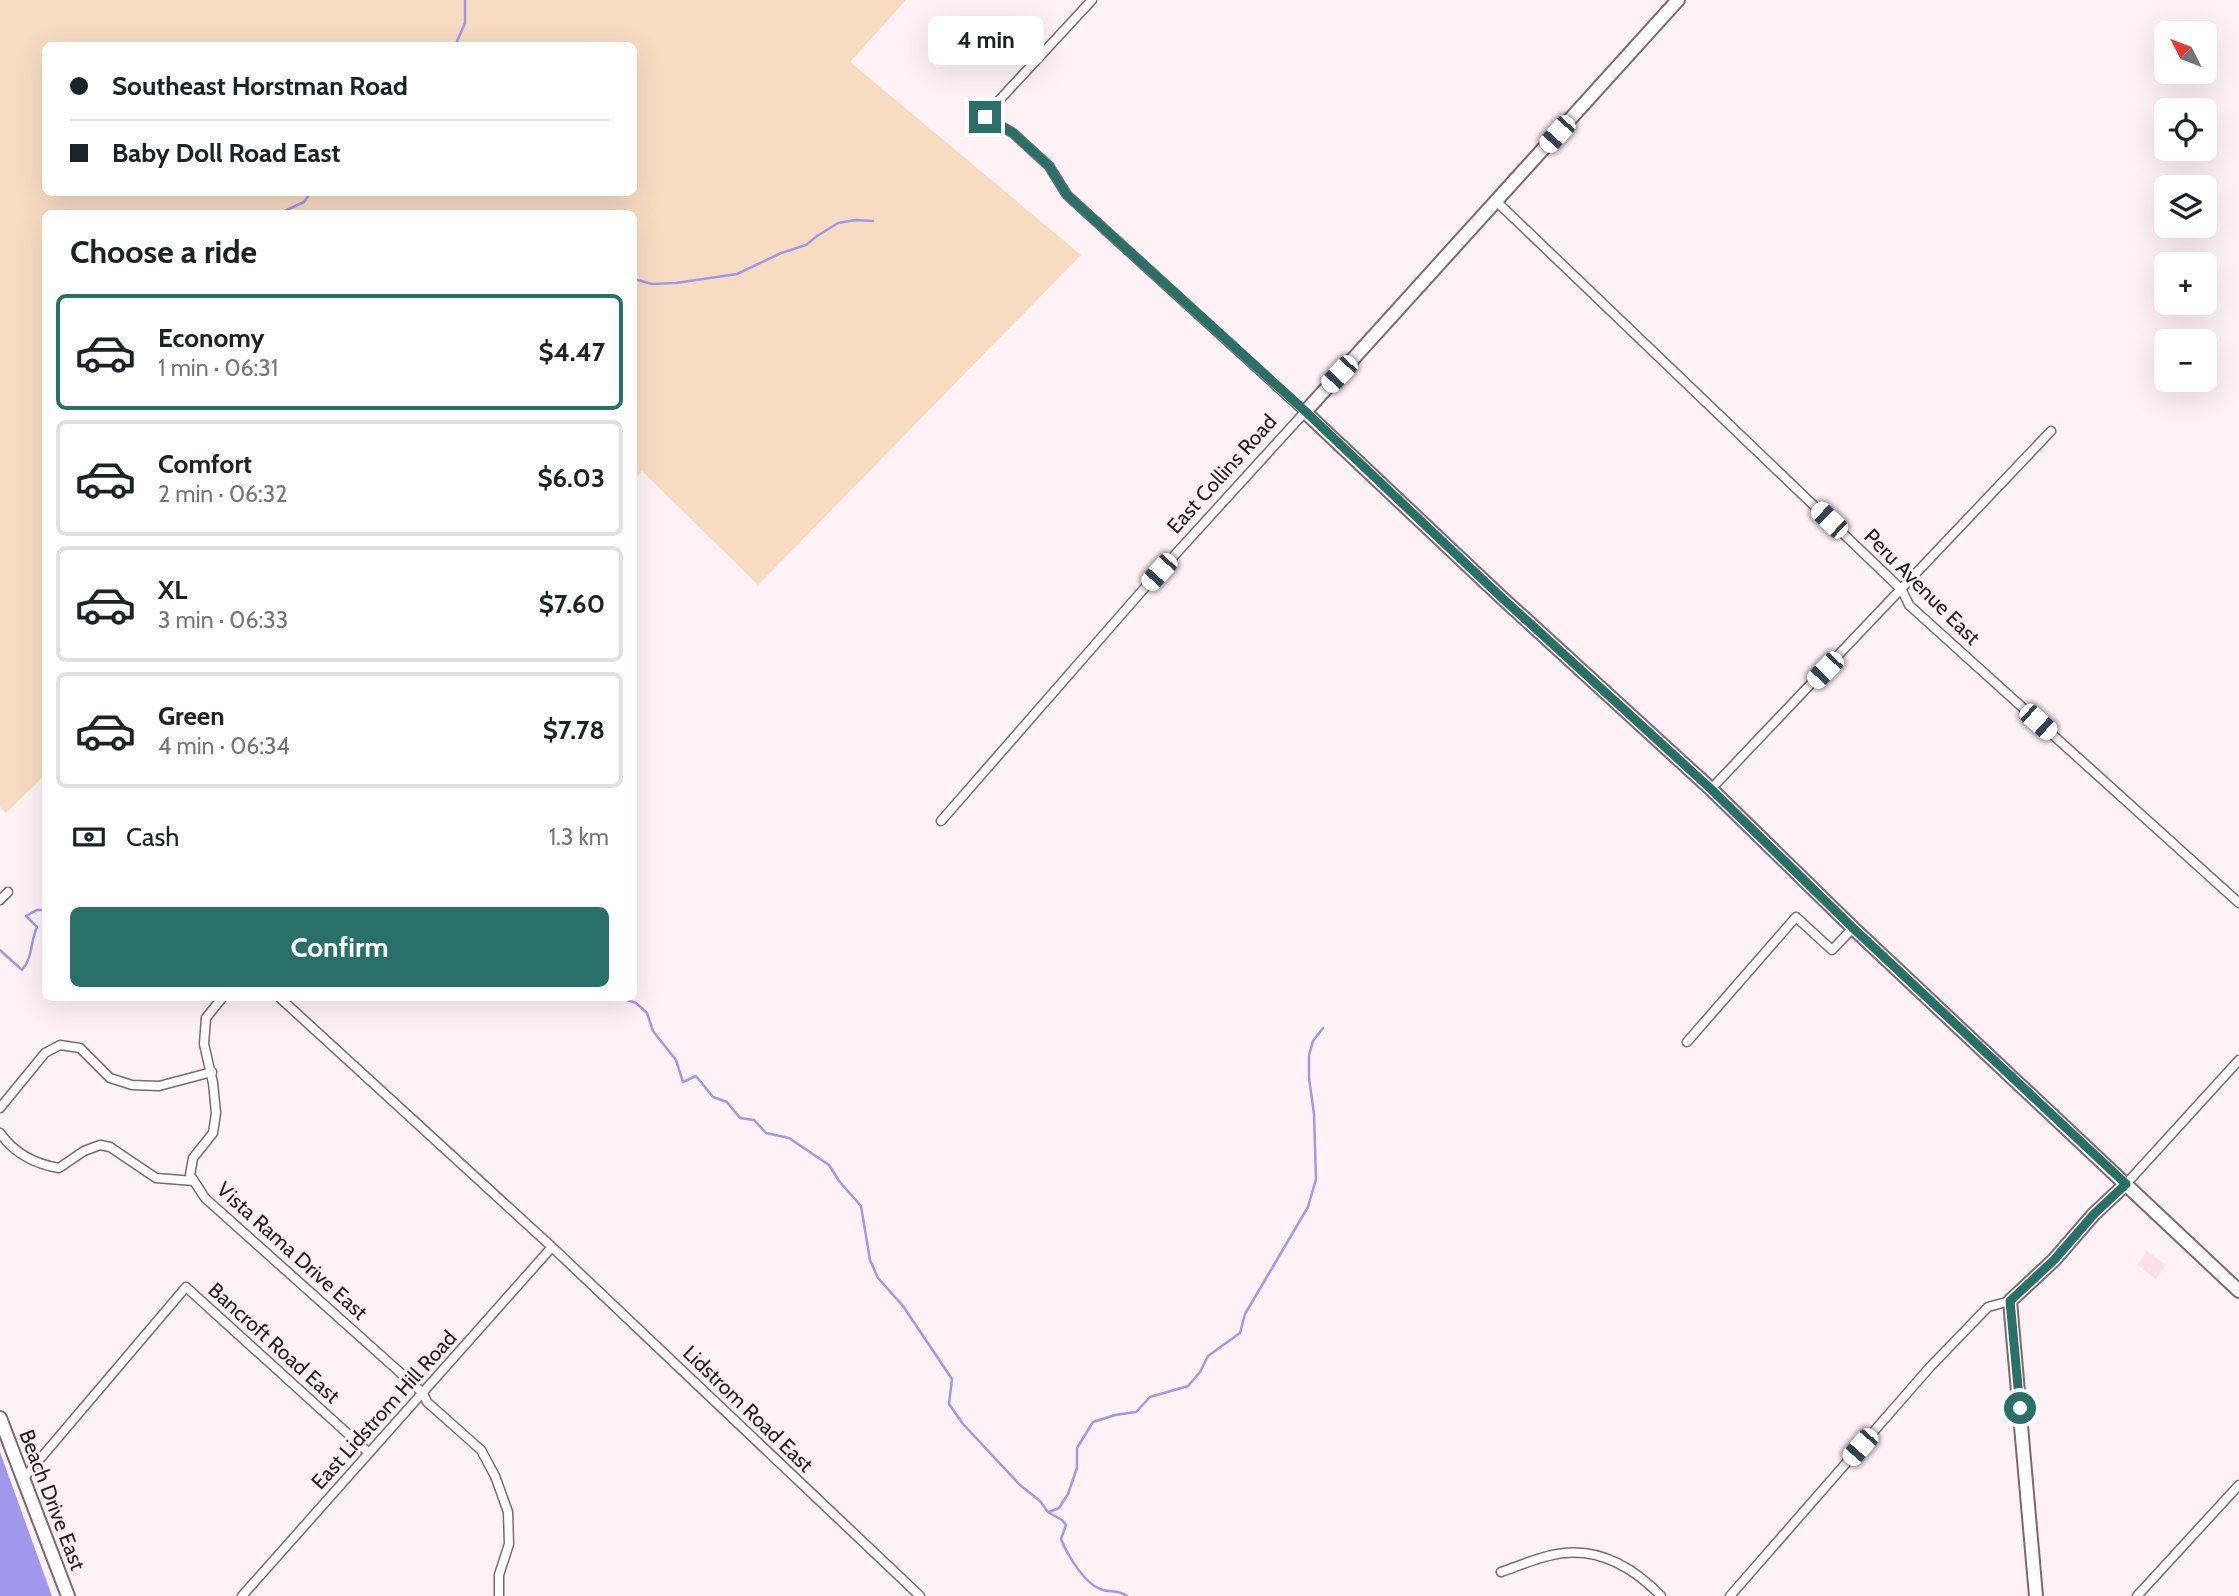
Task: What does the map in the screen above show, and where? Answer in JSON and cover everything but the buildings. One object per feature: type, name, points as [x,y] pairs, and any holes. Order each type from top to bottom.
[{"type":"street","points":[[988,119],[992,108],[1004,94],[1092,0]]},
{"type":"street","name":"East Collins Road","points":[[942,821],[1141,592],[1678,0]]},
{"type":"street","points":[[978,113],[1013,133],[1049,166],[1067,195],[1305,411],[1500,596],[1711,789],[1853,928],[2239,1291]]},
{"type":"street","name":"Peru Avenue East","points":[[1496,201],[1902,590],[1909,605],[2239,903]]},
{"type":"street","points":[[1711,789],[2051,431]]},
{"type":"street","points":[[0,900],[8,892]]},
{"type":"street","points":[[1687,1042],[1796,917],[1832,950],[1853,928]]},
{"type":"street","name":"Vista Rama Drive East","points":[[220,1001],[206,1018],[204,1044],[212,1072],[216,1113],[213,1133],[193,1158],[190,1175],[205,1198],[423,1393],[428,1402],[481,1450],[495,1476],[508,1513],[509,1544],[499,1575],[499,1596]]},
{"type":"street","points":[[283,1001],[552,1247]]},
{"type":"street","points":[[0,1108],[45,1053],[60,1045],[80,1048],[110,1078],[132,1085],[159,1086],[212,1072]]},
{"type":"street","points":[[1730,1596],[1930,1367],[1988,1307],[2010,1301],[2054,1260],[2239,1060]]},
{"type":"street","points":[[0,1133],[7,1143],[39,1164],[59,1168],[84,1150],[100,1145],[110,1147],[156,1178],[194,1181]]},
{"type":"street","name":"East Lidstrom Hill Road","points":[[247,1594],[552,1247]]},
{"type":"street","name":"Lidstrom Road East","points":[[552,1247],[920,1596]]},
{"type":"street","name":"Bancroft Road East","points":[[23,1479],[186,1287],[369,1453]]},
{"type":"street","points":[[2010,1301],[2036,1596]]},
{"type":"street","name":"Beach Drive East","points":[[0,1418],[68,1596]]},
{"type":"street","points":[[2137,1596],[2239,1485]]},
{"type":"street","points":[[1501,1572],[1546,1556],[1568,1552],[1594,1553],[1622,1564],[1661,1596]]},
{"type":"shaded area","points":[[0,0],[906,0],[850,62],[1081,255],[758,585],[642,471],[637,477],[637,210],[42,210],[42,778],[6,813],[0,807]]},
{"type":"shaded area","points":[[2147,1251],[2166,1265],[2156,1279],[2137,1265]]},
{"type":"shaded area","points":[[0,1452],[52,1596],[0,1596]]},
{"type":"waterway","points":[[457,42],[465,23],[465,0]]},
{"type":"waterway","points":[[287,210],[304,202],[308,196]]},
{"type":"waterway","points":[[637,280],[652,284],[676,283],[737,274],[781,253],[806,245],[838,223],[873,221]]},
{"type":"waterway","points":[[0,950],[22,970],[28,960],[37,927],[26,916],[42,910]]},
{"type":"waterway","points":[[630,1001],[647,1013],[653,1031],[676,1060],[683,1082],[696,1076],[713,1097],[727,1102],[740,1118],[754,1120],[766,1133],[789,1138],[829,1165],[861,1206],[870,1260],[878,1278],[903,1306],[952,1379],[949,1404],[963,1424],[1020,1485],[1066,1525],[1061,1539],[1072,1560],[1088,1581],[1100,1589],[1127,1596]]},
{"type":"waterway","points":[[1049,1512],[1059,1508],[1068,1494],[1077,1468],[1077,1448],[1093,1422],[1136,1412],[1150,1397],[1188,1386],[1200,1372],[1208,1356],[1240,1333],[1245,1314],[1308,1207],[1316,1179],[1309,1055],[1313,1041],[1323,1028]]},
{"type":"route","points":[[985,117],[1013,133],[1049,166],[1067,195],[1305,411],[1500,596],[1711,789],[1853,928],[2126,1184],[2094,1214],[2054,1260],[2010,1301],[2020,1408]]}]
